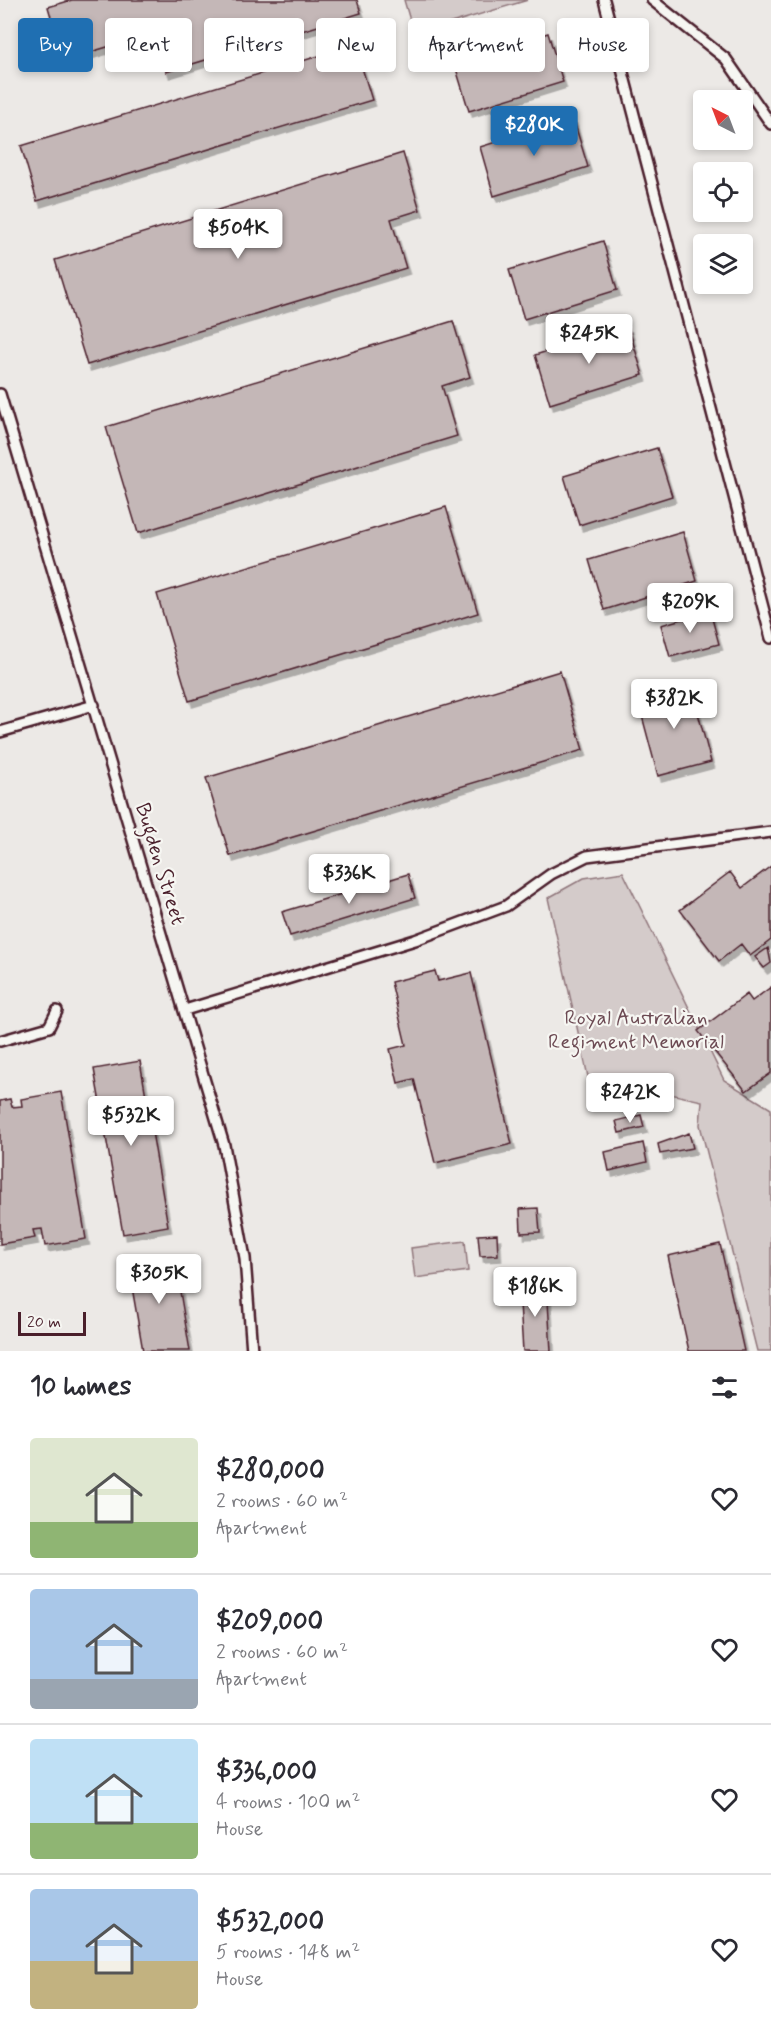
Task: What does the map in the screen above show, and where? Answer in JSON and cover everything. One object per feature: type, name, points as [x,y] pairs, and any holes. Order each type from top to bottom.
[{"type":"lane","points":[[604,0],[771,638]]},
{"type":"lane","points":[[652,0],[726,60],[771,124]]},
{"type":"lane","name":"Bugden Street","points":[[0,394],[186,1010],[224,1144],[245,1258],[252,1351]]},
{"type":"lane","points":[[760,591],[771,591]]},
{"type":"lane","points":[[0,732],[94,705]]},
{"type":"lane","points":[[186,1010],[415,940],[506,906],[551,874],[587,856],[771,832]]},
{"type":"lane","points":[[1,1038],[50,1027],[57,1011]]},
{"type":"green space","points":[[404,0],[528,0],[468,18],[409,18]]},
{"type":"green space","name":"Royal Australian Regiment Memorial","points":[[623,872],[724,1080],[771,1109],[771,1351],[757,1351],[700,1125],[702,1101],[648,1089],[593,1099],[548,898],[584,878]]},
{"type":"green space","points":[[465,1241],[468,1271],[415,1278],[411,1248]]},
{"type":"building","points":[[72,0],[357,0],[361,13],[344,18],[316,18],[316,27],[304,30],[304,18],[204,18],[204,61],[192,64],[192,18],[105,18],[105,48],[93,51],[93,18],[51,18],[48,7]]},
{"type":"building","points":[[548,33],[557,62],[557,72],[560,72],[563,82],[469,111],[457,72],[545,72],[545,34]]},
{"type":"building","points":[[316,57],[316,72],[363,72],[372,100],[37,201],[21,146],[266,72],[304,72],[304,60]]},
{"type":"building","points":[[573,118],[588,167],[494,196],[480,147]]},
{"type":"building","points":[[403,153],[420,210],[391,219],[406,268],[87,365],[55,260]]},
{"type":"building","points":[[603,241],[617,290],[524,319],[509,270]]},
{"type":"building","points":[[453,321],[470,377],[442,386],[457,436],[138,533],[106,427]]},
{"type":"building","points":[[628,326],[643,375],[550,404],[535,355]]},
{"type":"building","points":[[657,448],[672,496],[579,525],[564,476]]},
{"type":"building","points":[[446,507],[478,613],[189,701],[157,594]]},
{"type":"building","points":[[683,532],[697,581],[604,610],[589,560]]},
{"type":"building","points":[[710,611],[719,644],[670,657],[661,625]]},
{"type":"building","points":[[560,671],[583,750],[230,856],[206,778]]},
{"type":"building","points":[[690,683],[711,762],[658,776],[637,697]]},
{"type":"building","points":[[771,866],[771,940],[750,956],[741,944],[719,961],[680,910],[730,872],[742,888]]},
{"type":"building","points":[[408,874],[415,898],[290,936],[282,912]]},
{"type":"building","points":[[768,948],[771,963],[764,968],[755,957]]},
{"type":"building","points":[[435,971],[438,981],[471,973],[512,1144],[435,1163],[414,1079],[398,1083],[390,1049],[406,1045],[391,982]]},
{"type":"building","points":[[771,987],[771,1073],[746,1091],[698,1031],[747,994],[752,1001]]},
{"type":"building","points":[[140,1061],[168,1226],[123,1234],[94,1069]]},
{"type":"building","points":[[61,1092],[86,1239],[45,1246],[42,1229],[33,1230],[35,1238],[0,1244],[0,1101],[10,1099],[12,1107],[22,1106],[21,1099]]},
{"type":"building","points":[[641,1115],[644,1127],[619,1133],[616,1121]]},
{"type":"building","points":[[689,1133],[693,1148],[660,1154],[658,1144]]},
{"type":"building","points":[[643,1143],[647,1162],[609,1171],[605,1152]]},
{"type":"building","points":[[538,1208],[540,1232],[521,1233],[520,1209]]},
{"type":"building","points":[[497,1234],[498,1255],[480,1256],[478,1235]]},
{"type":"building","points":[[720,1244],[744,1351],[689,1351],[668,1256]]},
{"type":"building","points":[[174,1256],[190,1351],[143,1351],[128,1264]]},
{"type":"building","points":[[547,1285],[551,1351],[523,1351],[519,1287]]}]
